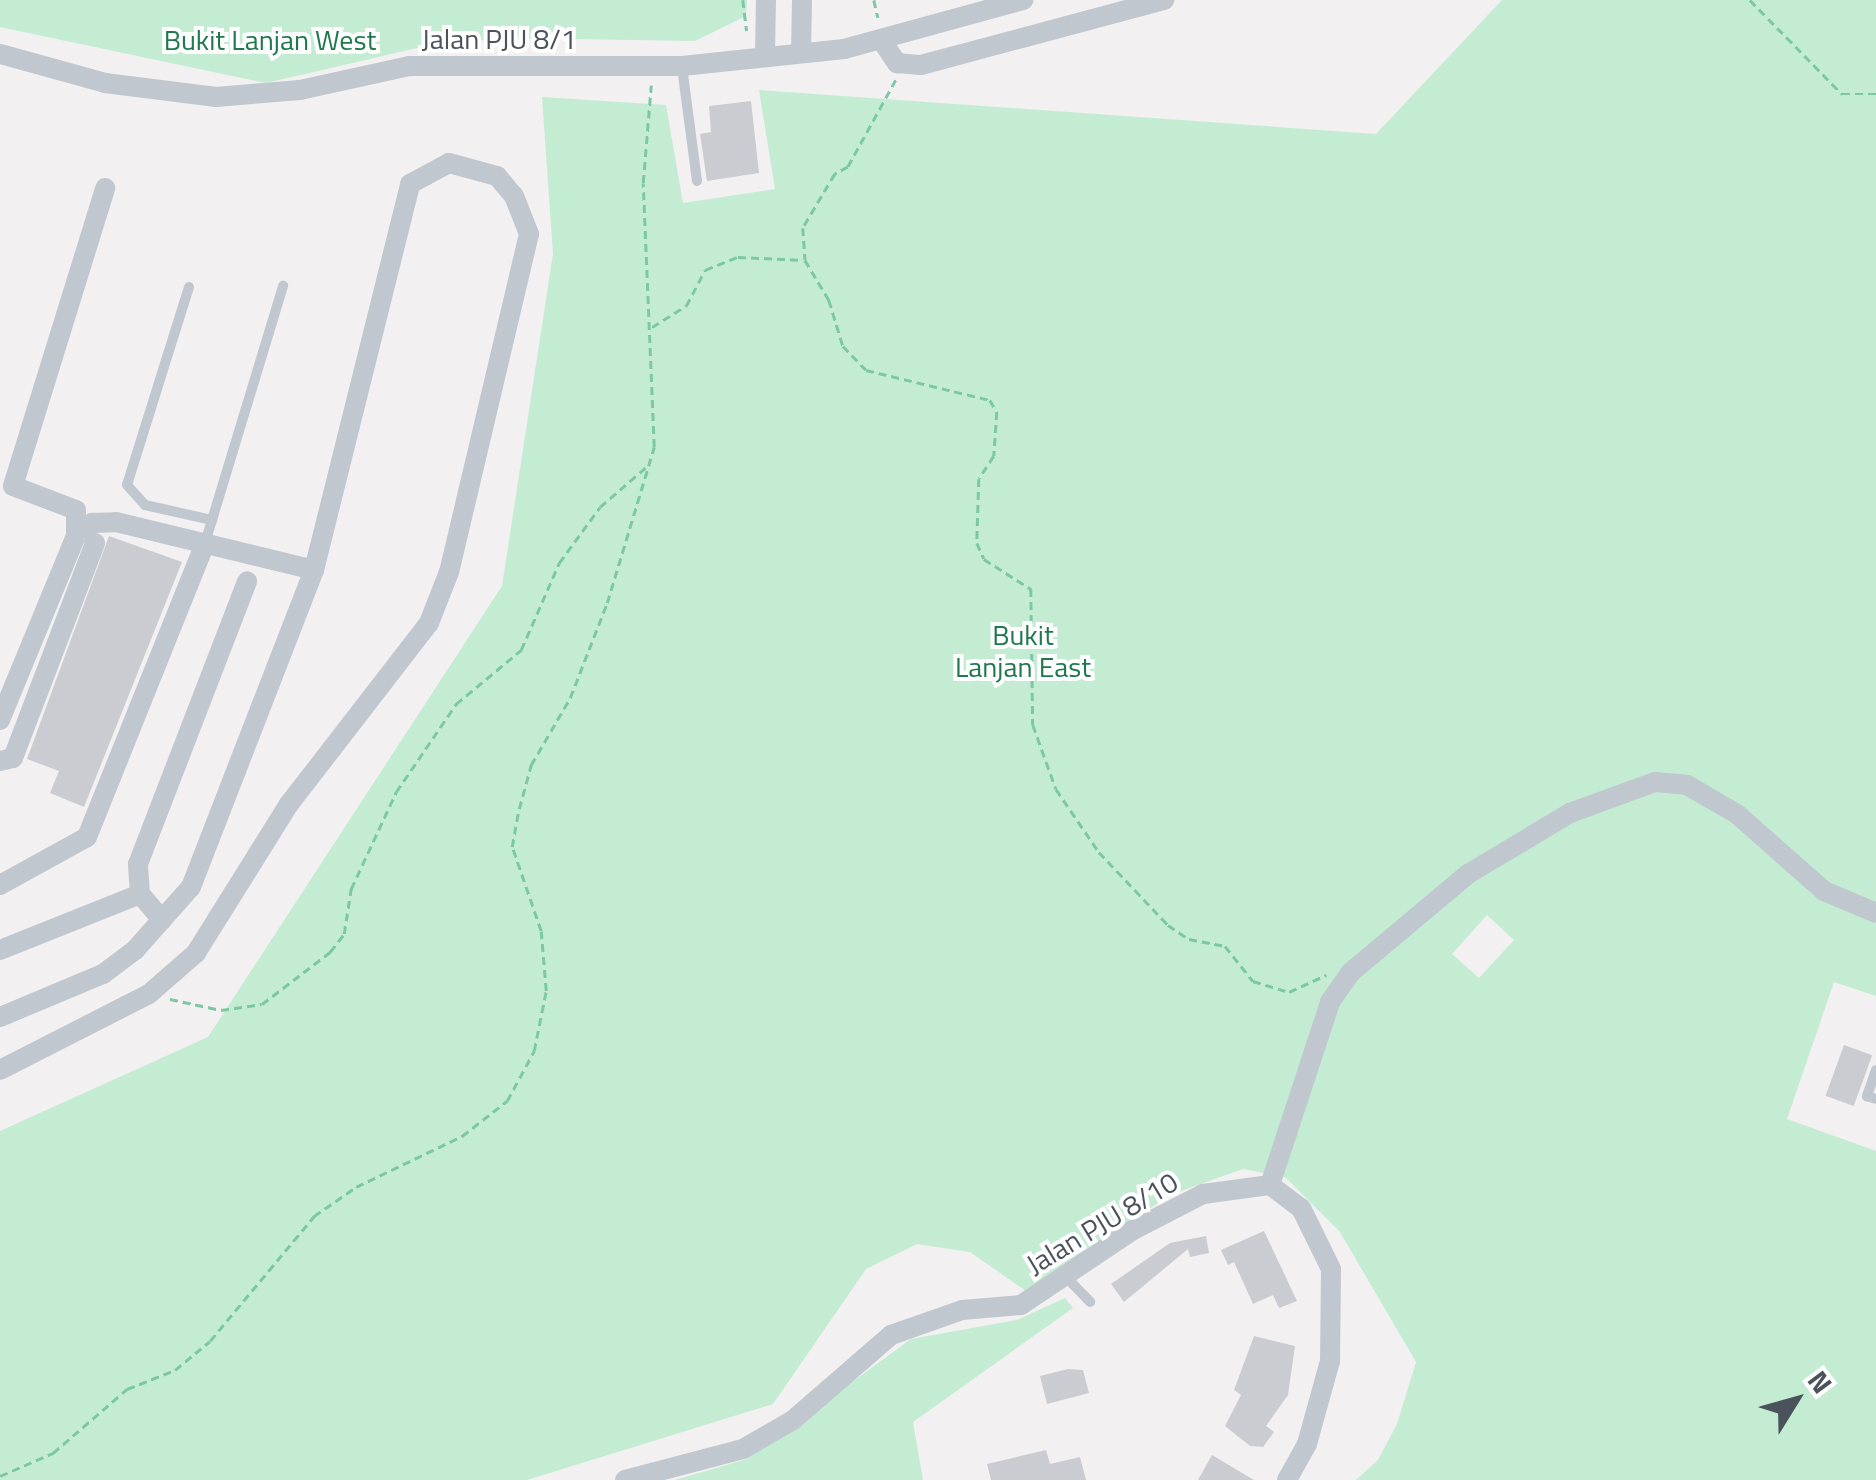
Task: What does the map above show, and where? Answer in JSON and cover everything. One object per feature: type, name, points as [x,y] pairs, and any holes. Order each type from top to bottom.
[{"type":"street","points":[[765,56],[766,0]]},
{"type":"street","points":[[801,53],[802,0]]},
{"type":"street","name":"Jalan PJU 8/1","points":[[0,54],[105,83],[216,96],[300,90],[409,66],[682,66],[801,53],[882,41],[1023,0]]},
{"type":"street","points":[[882,41],[897,63],[921,65],[1164,0]]},
{"type":"street","points":[[0,1017],[103,974],[162,920],[202,865],[314,570],[410,184],[449,164],[479,168],[514,196],[529,234],[450,572],[429,623],[289,804],[196,953],[149,994],[0,1070]]},
{"type":"street","points":[[0,760],[14,758],[86,540],[76,510],[13,486],[105,188]]},
{"type":"street","points":[[0,720],[86,540],[103,521],[314,570]]},
{"type":"street","points":[[0,885],[87,837],[205,543]]},
{"type":"street","points":[[162,920],[140,894],[138,864],[248,581]]},
{"type":"street","points":[[1287,1480],[1307,1444],[1330,1361],[1331,1269],[1300,1208],[1270,1185],[1330,1002],[1350,972],[1502,850],[1570,813],[1655,782],[1713,796],[1824,891],[1876,913]]},
{"type":"street","points":[[0,950],[140,894]]},
{"type":"street","name":"Jalan PJU 8/10","points":[[625,1480],[743,1449],[793,1420],[904,1330],[962,1310],[1020,1305],[1068,1279],[1134,1230],[1203,1194],[1270,1185]]},
{"type":"lane","points":[[682,66],[697,180]]},
{"type":"lane","points":[[205,543],[282,286]]},
{"type":"lane","points":[[189,287],[127,485],[145,505],[212,520]]},
{"type":"lane","points":[[1876,1070],[1868,1096],[1876,1099]]},
{"type":"lane","points":[[1068,1279],[1090,1302]]},
{"type":"path","points":[[1750,0],[1842,94],[1876,94]]},
{"type":"path","points":[[897,63],[890,100],[803,228],[805,260],[855,363],[990,400],[996,412],[996,444],[979,479],[977,543],[984,559],[1031,589],[1033,725],[1061,798],[1099,852],[1168,925],[1189,938],[1225,946],[1265,987],[1290,992],[1334,968],[1350,972]]},
{"type":"path","points":[[0,1476],[54,1453],[126,1389],[175,1370],[210,1340],[314,1216],[356,1187],[462,1136],[507,1101],[534,1050],[546,990],[540,931],[512,848],[519,809],[531,765],[570,698],[607,603],[654,447],[644,183],[652,65]]},
{"type":"path","points":[[650,328],[686,306],[705,270],[738,257],[805,260]]},
{"type":"path","points":[[149,994],[221,1010],[262,1004],[330,952],[344,934],[352,889],[382,820],[422,752],[456,704],[522,650],[558,564],[600,507],[648,466]]},
{"type":"green space","name":"Bukit Lanjan West","points":[[0,0],[747,0],[746,16],[695,41],[513,38],[430,45],[266,83],[0,27]]},
{"type":"green space","name":"Bukit Lanjan East","points":[[1502,0],[1876,0],[1876,996],[1834,982],[1787,1119],[1876,1151],[1876,1480],[1356,1480],[1378,1460],[1397,1424],[1416,1362],[1340,1232],[1285,1177],[1243,1169],[1170,1195],[1026,1291],[970,1252],[917,1244],[866,1269],[773,1404],[527,1480],[0,1480],[0,1131],[208,1037],[502,586],[553,254],[542,97],[666,105],[683,203],[775,189],[759,90],[1376,134]],"holes":[[[1487,915],[1514,940],[1479,978],[1452,954]]]},
{"type":"green space","points":[[1065,1298],[1073,1308],[913,1422],[923,1480],[675,1480],[747,1459],[911,1339],[1017,1320]]},
{"type":"building","points":[[751,101],[759,173],[707,181],[700,134],[711,132],[709,106]]},
{"type":"building","points":[[109,536],[182,562],[84,807],[50,793],[59,771],[27,759]]},
{"type":"building","points":[[1844,1045],[1872,1055],[1854,1106],[1826,1096]]},
{"type":"building","points":[[1264,1231],[1297,1301],[1279,1308],[1273,1295],[1253,1304],[1234,1262],[1228,1265],[1221,1250]]},
{"type":"building","points":[[1206,1236],[1209,1253],[1190,1257],[1188,1249],[1124,1302],[1111,1284],[1170,1243]]},
{"type":"building","points":[[1254,1336],[1295,1346],[1288,1395],[1266,1426],[1274,1432],[1263,1447],[1250,1446],[1225,1426],[1241,1395],[1234,1390]]},
{"type":"building","points":[[1068,1369],[1083,1370],[1089,1393],[1047,1404],[1040,1376]]},
{"type":"building","points":[[1046,1450],[1050,1464],[1080,1457],[1086,1480],[991,1480],[987,1464]]},
{"type":"building","points":[[1212,1455],[1254,1480],[1198,1480]]}]
